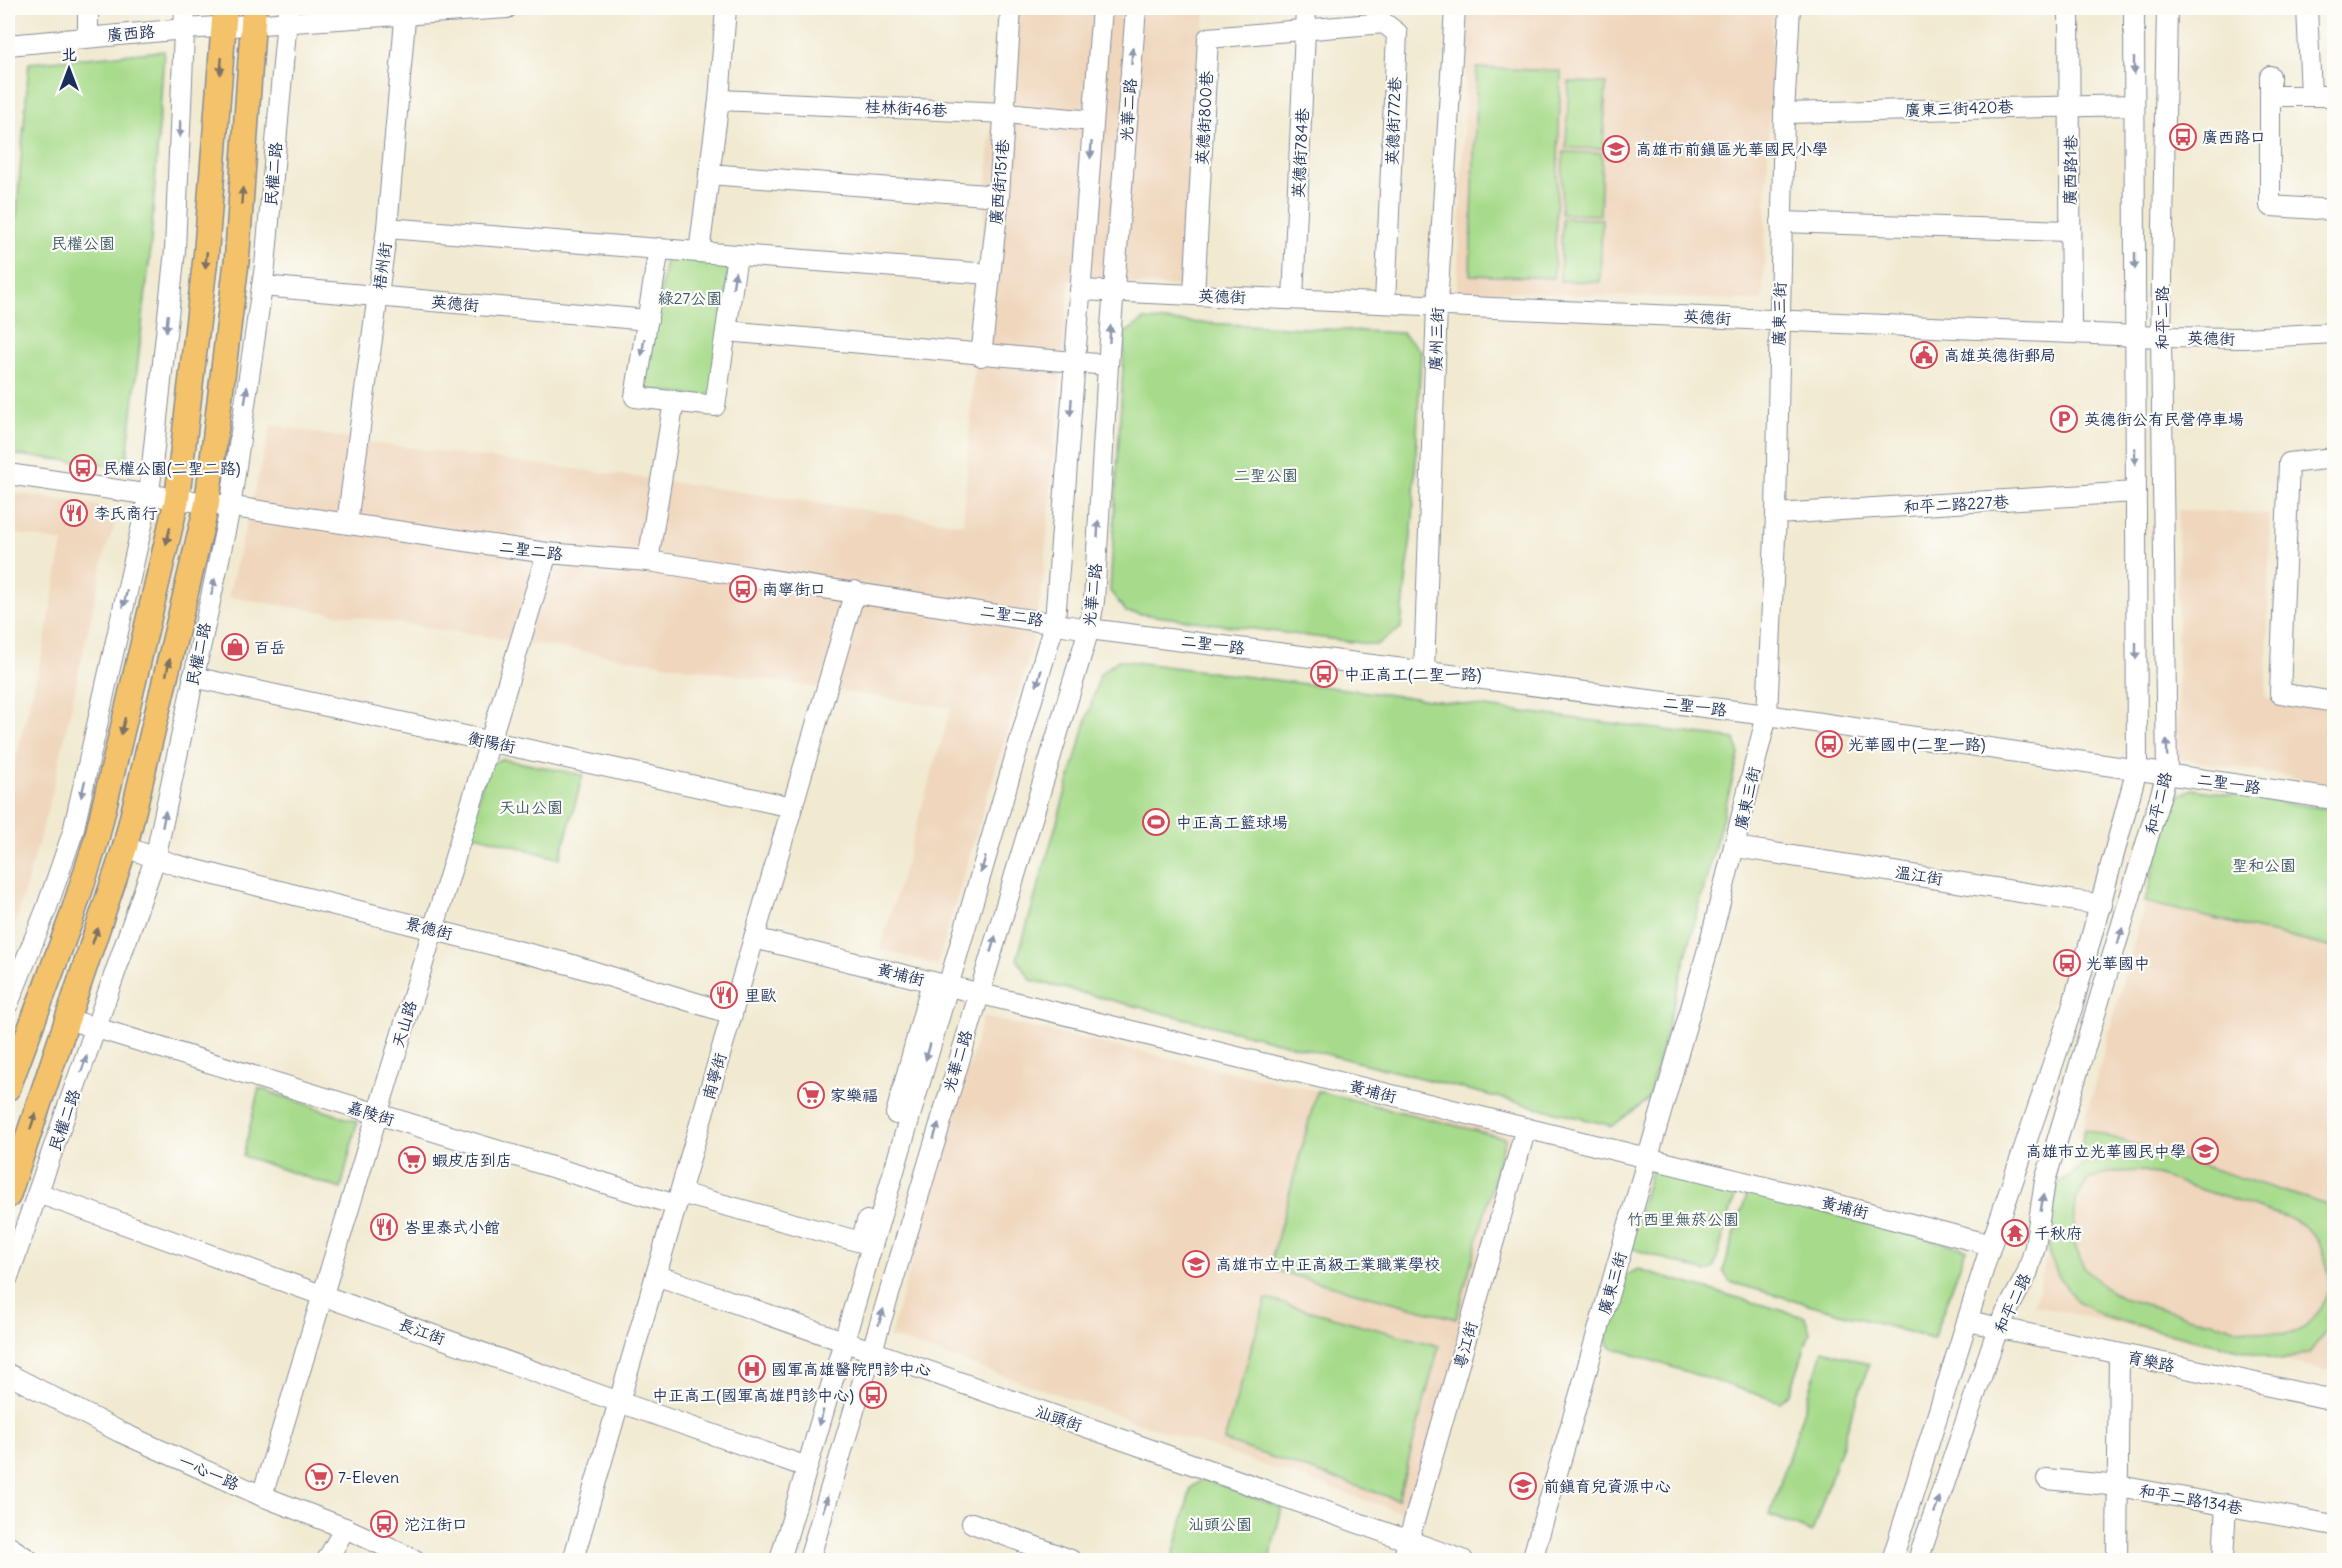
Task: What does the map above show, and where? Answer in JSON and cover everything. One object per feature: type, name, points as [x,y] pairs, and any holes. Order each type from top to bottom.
[{"type":"main road","name":"民權二路","points":[[8,1196],[125,847],[218,506],[255,16]]},
{"type":"main road","points":[[8,1089],[71,919],[96,841],[177,499],[206,254],[225,17]]},
{"type":"street","points":[[88,8],[88,37]]},
{"type":"street","points":[[8,1004],[46,910],[73,832],[149,494],[175,250],[185,8]]},
{"type":"street","name":"廣西路","points":[[8,45],[185,29],[225,17],[507,8]]},
{"type":"street","points":[[699,252],[719,100],[726,8]]},
{"type":"street","name":"廣西街151巷","points":[[981,356],[999,196],[1011,8]]},
{"type":"street","name":"光華二路","points":[[780,1560],[807,1467],[839,1340],[899,1151],[939,984],[1055,621],[1102,8]]},
{"type":"street","name":"光華二路","points":[[809,1560],[977,993],[1089,629],[1094,601],[1113,292],[1136,8]]},
{"type":"street","name":"英德街784巷","points":[[1293,299],[1306,8]]},
{"type":"street","name":"廣州三街","points":[[1424,670],[1437,306],[1455,8]]},
{"type":"street","name":"廣東三街","points":[[1532,1560],[1736,847],[1767,715],[1776,514],[1784,113],[1790,8]]},
{"type":"street","name":"廣西路1巷","points":[[2069,8],[2071,332]]},
{"type":"street","name":"和平二路","points":[[1892,1560],[1991,1245],[2072,1008],[2102,905],[2137,769],[2134,8]]},
{"type":"street","name":"和平二路","points":[[1918,1560],[1998,1328],[2027,1274],[2035,1247],[2045,1181],[2097,1016],[2168,774],[2161,337],[2167,8]]},
{"type":"street","points":[[2307,8],[2311,94]]},
{"type":"street","name":"梧州街","points":[[347,523],[387,228],[406,11]]},
{"type":"street","name":"民權二路","points":[[8,1277],[155,859],[193,677],[218,506],[262,286],[288,15]]},
{"type":"street","name":"英德街772巷","points":[[1306,30],[1384,23],[1397,33],[1385,303]]},
{"type":"street","name":"英德街800巷","points":[[1194,295],[1208,38],[1306,30]]},
{"type":"street","points":[[2270,76],[2270,206],[2334,210]]},
{"type":"street","points":[[2270,96],[2311,94],[2334,96]]},
{"type":"street","name":"桂林街46巷","points":[[719,100],[1005,113],[1093,122]]},
{"type":"street","name":"廣東三街420巷","points":[[1784,113],[2134,105]]},
{"type":"street","points":[[709,174],[999,196]]},
{"type":"street","points":[[1781,222],[2069,231]]},
{"type":"street","points":[[387,228],[990,274]]},
{"type":"street","points":[[659,248],[635,397],[715,406],[737,255]]},
{"type":"street","name":"英德街","points":[[262,286],[648,320]]},
{"type":"street","name":"英德街","points":[[1080,290],[2161,337],[2244,338],[2334,333]]},
{"type":"street","points":[[726,331],[981,356],[1108,365]]},
{"type":"street","points":[[648,561],[674,401]]},
{"type":"street","points":[[2334,458],[2289,464],[2280,693],[2334,702]]},
{"type":"street","name":"二聖二路","points":[[8,474],[547,553],[648,561],[1055,621]]},
{"type":"street","name":"和平二路227巷","points":[[1776,514],[2135,492]]},
{"type":"street","name":"天山路","points":[[262,1496],[547,553]]},
{"type":"street","name":"南寧街","points":[[573,1560],[855,591]]},
{"type":"street","name":"二聖一路","points":[[1055,621],[1089,629],[1767,715],[2334,799]]},
{"type":"street","name":"衡陽街","points":[[193,677],[792,807]]},
{"type":"street","name":"景德街","points":[[125,847],[155,859],[569,964],[732,1014]]},
{"type":"street","name":"溫江街","points":[[1736,847],[2102,905]]},
{"type":"street","name":"黃埔街","points":[[754,938],[1991,1245]]},
{"type":"street","points":[[839,1340],[861,1242],[939,984]]},
{"type":"street","points":[[2072,1008],[2097,1016]]},
{"type":"street","name":"嘉陵街","points":[[67,1019],[377,1115],[678,1199],[861,1242]]},
{"type":"street","name":"粵江街","points":[[1403,1560],[1526,1128]]},
{"type":"street","points":[[899,1151],[928,1159]]},
{"type":"street","name":"長江街","points":[[38,1193],[619,1402],[807,1467]]},
{"type":"street","name":"汕頭街","points":[[656,1275],[1463,1560]]},
{"type":"street","name":"育樂路","points":[[1968,1321],[2334,1400]]},
{"type":"street","points":[[2117,1560],[2119,1354]]},
{"type":"street","name":"一心一路","points":[[8,1374],[120,1432],[262,1496],[345,1527],[415,1560]]},
{"type":"street","name":"和平二路134巷","points":[[2047,1479],[2119,1486],[2226,1504],[2334,1526]]},
{"type":"street","points":[[2223,1560],[2226,1504]]},
{"type":"street","points":[[972,1523],[1071,1560]]},
{"type":"street","points":[[327,1560],[345,1527]]},
{"type":"street","points":[[8,1546],[29,1560]]},
{"type":"shaded area","points":[[999,8],[1205,8],[1186,287],[1069,280],[1043,582],[1032,646],[937,965],[880,949],[951,708],[228,597],[271,425],[367,442],[673,482],[963,524]]},
{"type":"shaded area","name":"高雄市前鎮區光華國民小學","points":[[1469,8],[1773,8],[1763,301],[1457,290]]},
{"type":"shaded area","points":[[8,492],[106,507],[115,525],[106,548],[53,790],[8,944],[8,789],[44,646],[63,542],[8,532]]},
{"type":"shaded area","points":[[2178,510],[2270,514],[2266,698],[2334,708],[2334,784],[2177,758]]},
{"type":"shaded area","name":"高雄市立光華國民中學","points":[[2145,902],[2334,948],[2334,1372],[2034,1305]]},
{"type":"shaded area","name":"高雄市立中正高級工業職業學校","points":[[983,1017],[1516,1135],[1411,1516],[890,1337]]},
{"type":"green space","name":"民權公園","points":[[164,51],[150,255],[126,467],[8,454],[8,318],[29,63]]},
{"type":"green space","points":[[1477,68],[1561,71],[1554,278],[1470,275]]},
{"type":"green space","points":[[1569,82],[1606,83],[1603,149],[1566,148]]},
{"type":"green space","points":[[1563,152],[1602,153],[1600,215],[1561,214]]},
{"type":"green space","points":[[1562,218],[1602,219],[1600,282],[1560,281]]},
{"type":"green space","name":"綠27公園","points":[[667,255],[724,260],[730,265],[713,391],[704,397],[649,390],[644,382]]},
{"type":"green space","name":"二聖公園","points":[[1144,320],[1402,333],[1421,351],[1413,517],[1401,628],[1376,645],[1126,612],[1110,591],[1125,333]]},
{"type":"green space","points":[[1118,660],[1735,739],[1739,755],[1648,1100],[1612,1126],[1031,980],[1017,959],[1100,674]]},
{"type":"green space","name":"天山公園","points":[[502,759],[583,775],[560,859],[469,833],[487,765]]},
{"type":"green space","name":"聖和公園","points":[[2192,789],[2334,810],[2334,948],[2145,902],[2172,799]]},
{"type":"green space","points":[[259,1088],[357,1122],[341,1189],[243,1156]]},
{"type":"green space","points":[[1317,1091],[1505,1138],[1456,1319],[1269,1269]]},
{"type":"green space","points":[[2085,1129],[2334,1207],[2334,1230],[2331,1229],[2334,1234],[2334,1321],[2309,1353],[2281,1360],[2108,1318],[2077,1302],[2059,1277],[2048,1252],[2058,1184],[2092,1159],[2079,1155]],"holes":[[[2144,1171],[2295,1220],[2310,1231],[2320,1243],[2329,1280],[2324,1303],[2307,1324],[2292,1333],[2276,1334],[2232,1327],[2122,1298],[2102,1286],[2084,1267],[2073,1242],[2076,1199],[2088,1180],[2113,1172]]]},
{"type":"green space","name":"竹西里無菸公園","points":[[1657,1167],[1737,1189],[1714,1268],[1706,1272],[1633,1249],[1631,1240],[1651,1171]]},
{"type":"green space","points":[[1748,1191],[1966,1249],[1933,1339],[1730,1282],[1723,1271]]},
{"type":"green space","points":[[1638,1269],[1805,1317],[1810,1332],[1790,1393],[1780,1402],[1610,1347],[1605,1335],[1621,1278]]},
{"type":"green space","points":[[1266,1299],[1439,1346],[1398,1500],[1224,1441]]},
{"type":"green space","points":[[1823,1350],[1869,1364],[1812,1533],[1770,1515]]},
{"type":"green space","name":"汕頭公園","points":[[1203,1479],[1282,1508],[1269,1560],[1172,1560],[1191,1488]]},
{"type":"place","name":"廣西路口","points":[[2183,137]]},
{"type":"place","name":"高雄市前鎮區光華國民小學","points":[[1616,149]]},
{"type":"place","name":"高雄英德街郵局","points":[[1924,355]]},
{"type":"place","name":"英德街公有民營停車場","points":[[2064,419]]},
{"type":"place","name":"民權公園(二聖二路)","points":[[83,468]]},
{"type":"place","name":"李氏商行","points":[[74,513]]},
{"type":"place","name":"南寧街口","points":[[743,589]]},
{"type":"place","name":"百岳","points":[[235,647]]},
{"type":"place","name":"中正高工(二聖一路)","points":[[1324,674]]},
{"type":"place","name":"光華國中(二聖一路)","points":[[1829,744]]},
{"type":"place","name":"中正高工籃球場","points":[[1156,822]]},
{"type":"place","name":"光華國中","points":[[2067,963]]},
{"type":"place","name":"里歐","points":[[724,995]]},
{"type":"place","name":"家樂福","points":[[811,1095]]},
{"type":"place","name":"高雄市立光華國民中學","points":[[2205,1151]]},
{"type":"place","name":"蝦皮店到店","points":[[412,1160]]},
{"type":"place","name":"峇里泰式小館","points":[[384,1227]]},
{"type":"place","name":"千秋府","points":[[2015,1233]]},
{"type":"place","name":"高雄市立中正高級工業職業學校","points":[[1196,1264]]},
{"type":"place","name":"國軍高雄醫院門診中心","points":[[752,1369]]},
{"type":"place","name":"中正高工(國軍高雄門診中心)","points":[[873,1395]]},
{"type":"place","name":"7-Eleven","points":[[319,1477]]},
{"type":"place","name":"前鎮育兒資源中心","points":[[1523,1486]]},
{"type":"place","name":"沱江街口","points":[[384,1524]]}]
